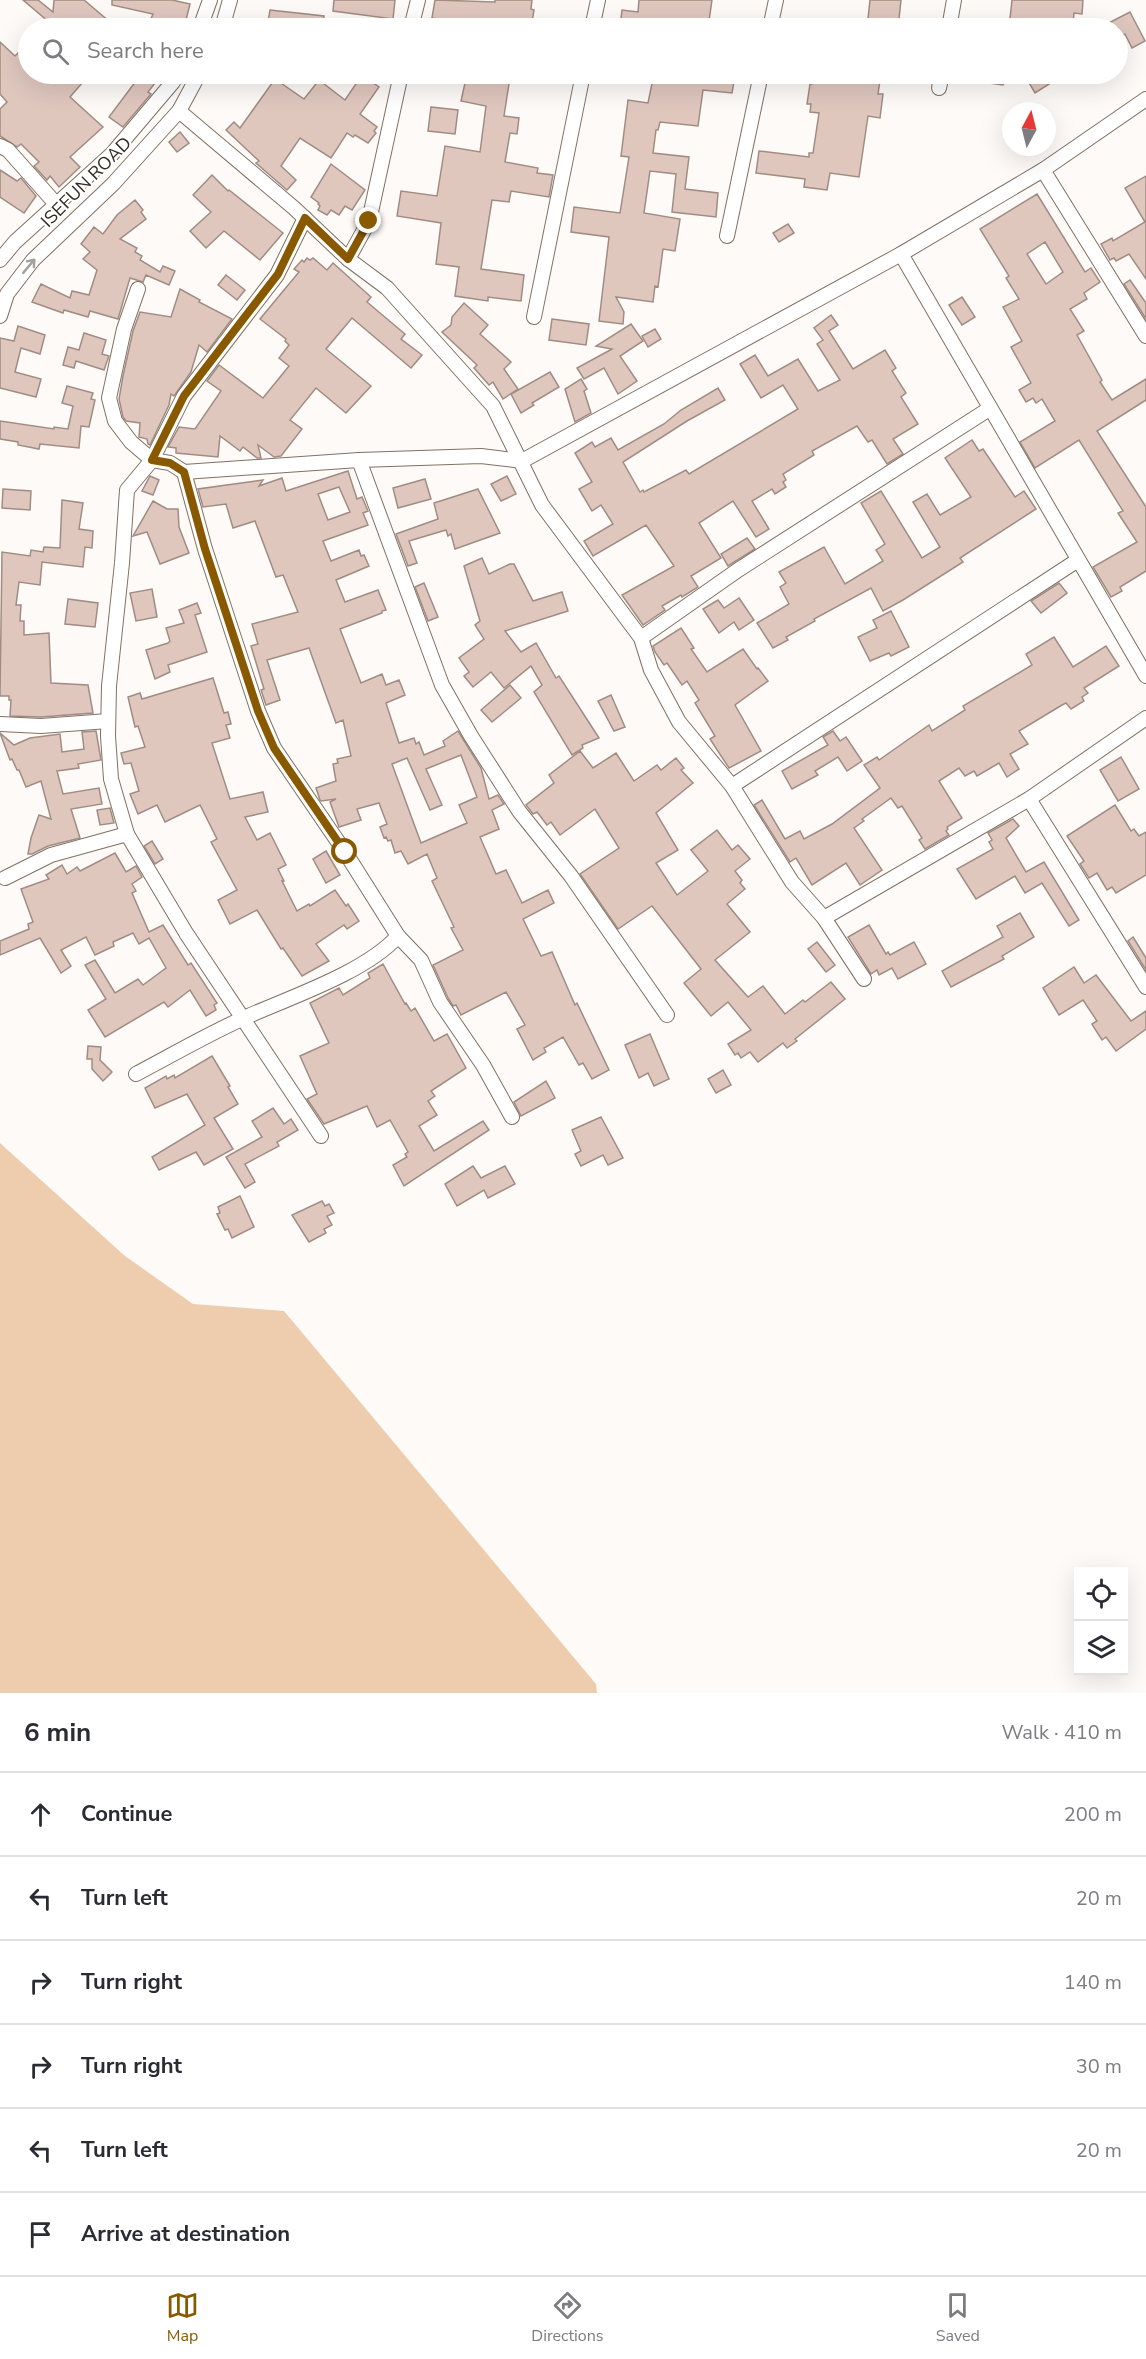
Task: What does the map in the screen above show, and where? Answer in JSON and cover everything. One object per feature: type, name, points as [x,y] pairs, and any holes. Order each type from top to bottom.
[{"type":"street","points":[[204,18],[210,0]]},
{"type":"street","points":[[225,18],[230,0]]},
{"type":"street","points":[[414,18],[418,0]]},
{"type":"street","points":[[594,18],[598,0]]},
{"type":"street","points":[[772,18],[776,0]]},
{"type":"street","points":[[951,18],[954,0]]},
{"type":"street","name":"ISEFUN ROAD","points":[[0,260],[15,242],[112,154],[171,84]]},
{"type":"street","name":"ISEFUN ROAD","points":[[0,316],[7,294],[33,260],[113,184],[179,111],[194,84]]},
{"type":"street","points":[[348,259],[369,221],[399,84]]},
{"type":"street","points":[[534,317],[581,84]]},
{"type":"street","points":[[728,237],[759,84]]},
{"type":"street","points":[[939,88],[940,84]]},
{"type":"street","points":[[138,289],[124,329],[110,398],[115,421],[131,442],[152,460],[170,463],[184,472],[359,460],[481,456],[522,461],[901,254],[1043,170],[1146,99]]},
{"type":"street","points":[[179,111],[305,218],[348,259],[387,288],[493,406],[542,505],[640,638],[651,670],[679,722],[732,786],[792,882],[824,918],[864,980]]},
{"type":"street","points":[[0,146],[8,150],[56,204]]},
{"type":"street","points":[[1043,170],[1146,336]]},
{"type":"street","points":[[305,218],[278,274],[184,396],[152,460],[127,490],[108,721],[111,779],[127,834],[186,933],[321,1136]]},
{"type":"street","points":[[901,254],[1146,676]]},
{"type":"street","points":[[640,638],[738,570],[989,409]]},
{"type":"street","points":[[359,460],[442,685],[471,736],[519,811],[571,876],[668,1015]]},
{"type":"street","points":[[184,472],[205,549],[258,711],[274,748],[345,852],[398,936],[421,960],[440,1002],[483,1065],[512,1117]]},
{"type":"street","points":[[732,786],[1078,560]]},
{"type":"street","points":[[824,918],[1029,799],[1146,718]]},
{"type":"street","points":[[0,724],[41,726],[108,721]]},
{"type":"street","points":[[1029,799],[1146,987]]},
{"type":"street","points":[[5,878],[51,855],[127,834]]},
{"type":"street","points":[[136,1074],[243,1018],[333,978],[385,951],[398,936]]},
{"type":"shaded area","points":[[0,1143],[125,1256],[193,1304],[284,1311],[596,1684],[597,1693],[0,1693]]},
{"type":"building","points":[[23,0],[38,0],[53,12],[54,0],[84,0],[105,18],[44,18]]},
{"type":"building","points":[[112,0],[172,0],[190,4],[186,18],[151,18],[153,14],[112,5]]},
{"type":"building","points":[[334,0],[395,0],[393,18],[333,11]]},
{"type":"building","points":[[435,0],[495,2],[495,0],[532,0],[531,9],[534,10],[533,18],[432,18]]},
{"type":"building","points":[[639,0],[712,0],[709,18],[621,18],[622,10],[638,12]]},
{"type":"building","points":[[870,0],[901,0],[899,18],[868,18]]},
{"type":"building","points":[[1012,0],[1083,0],[1082,14],[1074,13],[1074,18],[1010,18]]},
{"type":"building","points":[[270,10],[324,16],[324,18],[269,18]]},
{"type":"building","points":[[1130,12],[1145,41],[1132,48],[1128,40],[1128,18],[1118,18]]},
{"type":"building","points":[[0,42],[15,56],[18,53],[18,84],[81,84],[70,97],[103,127],[70,157],[80,167],[59,187],[50,176],[47,180],[34,166],[39,162],[21,144],[17,147],[0,136],[0,109],[7,102],[0,94]]},
{"type":"building","points":[[134,84],[154,84],[148,92],[151,94],[123,127],[109,117]]},
{"type":"building","points":[[271,84],[282,84],[304,99],[316,84],[324,84],[345,100],[356,84],[375,84],[379,87],[360,114],[377,127],[374,131],[376,133],[368,143],[347,133],[331,158],[300,138],[281,166],[296,180],[287,190],[256,163],[259,161],[226,130],[234,122],[240,128]]},
{"type":"building","points":[[465,84],[509,84],[504,116],[519,118],[517,134],[510,133],[505,162],[538,168],[537,173],[553,175],[549,197],[511,191],[509,202],[492,200],[481,269],[524,275],[521,301],[488,297],[488,301],[455,296],[459,267],[436,264],[441,223],[397,216],[401,191],[437,196],[445,146],[480,152],[486,106],[461,101]]},
{"type":"building","points":[[652,84],[734,84],[732,93],[703,90],[698,126],[660,122],[656,130],[653,153],[689,157],[685,189],[718,193],[716,217],[672,212],[676,174],[650,171],[644,213],[680,219],[675,251],[663,249],[658,287],[655,286],[653,302],[616,297],[624,312],[623,324],[599,321],[609,237],[571,232],[574,207],[620,213],[629,157],[621,156],[628,100],[648,103]]},
{"type":"building","points":[[810,84],[880,84],[878,94],[883,94],[880,118],[868,116],[859,177],[830,173],[827,190],[804,187],[805,179],[756,173],[759,151],[809,157],[809,153],[813,153],[819,113],[810,112],[811,104],[807,104]]},
{"type":"building","points":[[1030,84],[1049,84],[1035,93]]},
{"type":"building","points":[[431,107],[458,110],[455,134],[428,131]]},
{"type":"building","points":[[180,132],[189,143],[177,152],[169,142]]},
{"type":"building","points":[[331,164],[365,190],[352,210],[345,206],[339,215],[331,210],[327,215],[318,210],[319,203],[311,197]]},
{"type":"building","points":[[0,170],[17,181],[21,178],[36,196],[24,213],[0,197]]},
{"type":"building","points":[[212,175],[228,191],[283,233],[260,260],[224,231],[206,248],[190,231],[211,212],[193,195]]},
{"type":"building","points":[[1146,176],[1146,279],[1129,254],[1116,261],[1114,258],[1110,260],[1101,244],[1112,238],[1113,241],[1145,222],[1125,188]]},
{"type":"building","points":[[1037,194],[1085,272],[1091,268],[1100,282],[1084,293],[1087,299],[1070,309],[1084,331],[1077,335],[1102,380],[1100,382],[1112,400],[1146,379],[1146,400],[1097,431],[1146,507],[1146,571],[1120,587],[1122,591],[1111,597],[1093,567],[1137,542],[1118,513],[1123,511],[1079,440],[1035,468],[1020,442],[1055,421],[1042,399],[1036,403],[1033,398],[1026,402],[1019,390],[1031,383],[1011,347],[1022,341],[1003,307],[1019,299],[1006,278],[1009,276],[980,229]],"holes":[[[1045,242],[1063,272],[1046,284],[1027,254]]]},
{"type":"building","points":[[135,200],[143,210],[141,212],[146,219],[120,239],[137,248],[135,252],[142,256],[140,260],[160,272],[163,266],[175,271],[169,285],[146,275],[143,282],[130,278],[118,319],[90,311],[88,317],[64,310],[63,313],[32,302],[41,284],[70,298],[72,291],[89,295],[97,270],[83,259],[90,252],[81,244],[94,227],[103,234],[117,215]]},
{"type":"building","points":[[788,224],[794,233],[779,242],[773,233]]},
{"type":"building","points":[[307,258],[310,260],[313,258],[327,270],[333,263],[371,297],[367,302],[405,334],[401,339],[422,355],[411,368],[352,318],[326,349],[371,386],[346,413],[316,388],[290,420],[302,429],[281,456],[274,457],[258,445],[261,458],[257,458],[243,447],[240,451],[220,436],[218,457],[176,453],[176,448],[168,447],[179,427],[195,429],[221,391],[207,381],[219,365],[263,398],[289,366],[279,358],[289,345],[286,339],[260,319],[299,272],[294,269]]},
{"type":"building","points":[[226,275],[245,290],[237,300],[218,285]]},
{"type":"building","points":[[1130,280],[1146,303],[1146,319],[1124,284]]},
{"type":"building","points":[[180,289],[232,319],[207,352],[199,345],[191,372],[174,396],[171,394],[169,405],[150,445],[147,439],[139,437],[140,423],[126,421],[123,417],[119,399],[123,376],[133,331],[140,312],[171,317]]},
{"type":"building","points":[[962,297],[975,317],[962,325],[949,305]]},
{"type":"building","points":[[464,303],[488,325],[480,334],[511,362],[504,369],[518,389],[503,399],[493,382],[489,385],[474,368],[477,365],[442,332],[451,325],[452,317]]},
{"type":"building","points":[[831,315],[838,325],[829,331],[853,369],[885,350],[896,368],[892,371],[906,393],[901,397],[918,424],[893,439],[903,454],[887,464],[872,440],[868,442],[857,426],[812,451],[814,455],[783,474],[786,487],[775,494],[772,489],[752,501],[769,529],[756,537],[733,501],[699,523],[721,558],[691,576],[698,587],[662,606],[665,610],[643,625],[622,595],[674,566],[646,525],[593,556],[584,541],[613,524],[601,505],[592,511],[579,489],[592,482],[575,453],[592,442],[595,447],[611,438],[618,450],[664,424],[681,410],[718,388],[725,400],[623,462],[640,492],[686,470],[689,474],[798,409],[783,385],[761,398],[740,364],[755,355],[768,376],[798,359],[818,391],[840,380],[817,344],[823,340],[814,328]]},
{"type":"building","points":[[552,319],[589,324],[586,345],[549,340]]},
{"type":"building","points":[[631,324],[643,341],[620,356],[637,381],[618,394],[604,368],[584,379],[577,368],[612,349],[596,346]]},
{"type":"building","points":[[18,326],[45,335],[40,354],[21,348],[15,372],[41,379],[36,397],[0,388],[0,338],[14,341]]},
{"type":"building","points":[[655,329],[661,339],[648,347],[642,336]]},
{"type":"building","points":[[84,333],[106,340],[102,354],[109,356],[104,370],[76,361],[74,368],[63,365],[68,347],[79,350]]},
{"type":"building","points":[[550,372],[559,387],[532,403],[534,405],[521,413],[511,394]]},
{"type":"building","points":[[581,379],[587,389],[584,391],[591,413],[575,422],[565,389]]},
{"type":"building","points":[[67,386],[93,393],[91,399],[95,400],[89,427],[81,426],[79,448],[40,444],[39,449],[0,439],[0,421],[68,429],[73,406],[62,403]]},
{"type":"building","points":[[972,440],[979,451],[983,449],[1015,497],[1024,491],[1036,509],[960,558],[963,562],[883,611],[871,588],[814,619],[815,621],[786,637],[788,640],[773,648],[757,623],[789,604],[780,587],[786,583],[779,572],[824,547],[845,584],[883,561],[876,550],[885,544],[861,503],[881,491],[922,558],[940,547],[913,502],[927,494],[940,515],[971,497],[945,458]]},
{"type":"building","points":[[348,471],[357,499],[362,497],[368,511],[363,513],[368,525],[323,541],[331,561],[359,550],[369,566],[336,580],[345,602],[378,590],[386,610],[340,629],[361,683],[382,674],[386,685],[399,680],[405,695],[386,703],[399,743],[414,738],[416,744],[419,742],[424,755],[445,746],[443,741],[458,731],[481,768],[489,799],[498,795],[504,804],[492,810],[499,829],[480,837],[496,874],[506,870],[522,903],[548,890],[554,903],[523,919],[541,956],[552,952],[575,1005],[577,1003],[609,1070],[592,1079],[583,1063],[579,1065],[563,1037],[544,1048],[546,1052],[533,1060],[517,1029],[525,1025],[506,992],[461,1015],[456,1005],[453,1006],[433,965],[463,950],[451,928],[454,927],[432,881],[437,878],[427,854],[408,864],[401,851],[395,853],[391,840],[384,838],[380,827],[387,824],[379,803],[357,809],[361,820],[339,827],[330,802],[336,799],[320,800],[316,788],[336,781],[333,764],[338,763],[337,759],[351,756],[343,720],[336,723],[309,648],[267,660],[280,700],[266,705],[261,690],[264,689],[251,646],[258,644],[252,624],[298,612],[283,575],[276,577],[255,521],[233,528],[226,504],[203,507],[198,489],[263,480],[259,486],[282,478],[286,491]],"holes":[[[339,487],[350,512],[328,520],[318,494]],[[461,755],[477,797],[459,805],[467,823],[421,843],[392,764],[407,758],[430,810],[442,805],[426,769]]]},
{"type":"building","points":[[150,476],[159,480],[153,495],[142,491]]},
{"type":"building","points":[[507,476],[516,494],[501,501],[491,484]]},
{"type":"building","points":[[425,479],[431,499],[398,508],[393,488]]},
{"type":"building","points":[[3,489],[31,491],[30,510],[2,508]]},
{"type":"building","points":[[478,489],[500,533],[455,549],[451,534],[448,536],[446,530],[409,541],[417,563],[408,566],[396,534],[438,519],[434,503]]},
{"type":"building","points":[[62,500],[83,503],[79,529],[93,531],[92,548],[85,547],[83,567],[42,562],[40,585],[19,582],[16,605],[21,605],[20,621],[24,621],[24,635],[49,633],[51,683],[88,685],[93,713],[41,717],[10,716],[9,696],[0,696],[2,552],[30,556],[31,550],[43,552],[44,547],[60,548]]},
{"type":"building","points":[[153,501],[167,509],[178,509],[179,527],[189,553],[160,564],[147,532],[133,536]]},
{"type":"building","points":[[747,538],[755,549],[728,566],[721,554]]},
{"type":"building","points":[[482,558],[489,574],[514,564],[533,601],[562,592],[568,611],[505,631],[521,652],[536,643],[556,678],[559,676],[599,738],[582,745],[583,748],[572,755],[534,692],[542,685],[531,666],[504,688],[491,672],[473,687],[464,676],[469,672],[459,658],[484,639],[475,625],[480,621],[464,566]]},
{"type":"building","points":[[424,583],[438,617],[428,621],[415,587]]},
{"type":"building","points":[[1059,583],[1067,593],[1041,613],[1031,601]]},
{"type":"building","points":[[152,589],[157,617],[136,621],[130,593]]},
{"type":"building","points":[[739,598],[754,620],[739,630],[734,622],[719,633],[703,609],[718,600],[724,608]]},
{"type":"building","points":[[68,599],[98,603],[95,627],[65,624]]},
{"type":"building","points":[[197,603],[201,613],[195,615],[207,652],[168,665],[170,672],[155,679],[146,650],[168,643],[170,641],[166,628],[184,623],[179,610]]},
{"type":"building","points":[[891,611],[909,647],[891,656],[889,653],[870,661],[858,637],[877,628],[873,620]]},
{"type":"building","points":[[681,628],[694,648],[691,649],[707,672],[743,649],[768,681],[735,705],[761,751],[729,768],[710,739],[715,736],[695,703],[699,700],[687,681],[682,685],[667,663],[664,665],[655,652],[653,646]]},
{"type":"building","points":[[1054,637],[1073,667],[1106,646],[1119,666],[1084,688],[1088,693],[1082,697],[1084,701],[1071,709],[1066,703],[1019,731],[1028,744],[1010,754],[1019,769],[1007,777],[999,763],[977,776],[974,771],[965,776],[959,768],[939,781],[962,818],[947,827],[946,831],[949,835],[925,849],[919,840],[922,838],[902,806],[898,808],[891,798],[862,819],[864,821],[854,828],[882,870],[860,885],[846,863],[812,885],[796,858],[790,862],[754,805],[762,800],[785,839],[800,831],[804,839],[832,824],[880,788],[864,765],[877,757],[879,760],[929,725],[932,731],[965,710],[963,706],[1032,665],[1026,654]]},
{"type":"building","points":[[213,678],[224,713],[228,712],[231,724],[226,725],[230,738],[212,743],[230,799],[263,792],[268,812],[245,817],[257,840],[270,833],[286,865],[278,869],[297,911],[309,904],[310,906],[335,890],[359,921],[347,929],[344,925],[316,944],[329,961],[302,976],[283,948],[281,949],[257,910],[230,924],[218,900],[237,890],[211,842],[217,839],[200,805],[165,822],[157,805],[138,814],[130,794],[139,791],[131,763],[124,764],[121,753],[145,747],[138,726],[135,727],[128,697],[140,693],[142,699]]},
{"type":"building","points":[[510,685],[521,698],[492,722],[481,710]]},
{"type":"building","points":[[611,695],[625,727],[614,731],[598,701]]},
{"type":"building","points":[[96,731],[101,760],[78,764],[79,768],[57,771],[63,794],[99,788],[102,804],[71,809],[80,838],[28,854],[39,815],[51,819],[41,781],[26,787],[19,770],[12,759],[10,760],[0,733],[14,745],[30,738],[60,734],[62,752],[84,749],[82,732]]},
{"type":"building","points":[[833,731],[840,741],[846,737],[862,761],[847,771],[838,757],[815,771],[818,775],[792,789],[782,771],[828,745],[823,737]]},
{"type":"building","points":[[580,751],[593,768],[616,753],[634,781],[657,765],[661,770],[676,758],[684,768],[681,770],[693,783],[656,813],[678,850],[656,863],[677,895],[708,871],[691,850],[717,830],[732,850],[738,845],[750,859],[735,871],[745,889],[727,904],[750,932],[715,960],[748,997],[763,986],[785,1014],[831,982],[845,999],[787,1048],[783,1043],[758,1062],[750,1052],[741,1058],[738,1053],[735,1055],[728,1044],[751,1030],[728,1002],[711,1016],[684,983],[701,969],[652,906],[618,929],[580,874],[619,848],[595,809],[560,835],[551,822],[547,825],[537,812],[533,814],[526,805],[554,783],[549,775]]},
{"type":"building","points":[[1121,757],[1139,789],[1118,801],[1100,770]]},
{"type":"building","points":[[1115,805],[1131,831],[1134,829],[1139,836],[1146,832],[1146,875],[1116,893],[1112,887],[1107,890],[1097,873],[1089,878],[1080,864],[1084,861],[1067,836]]},
{"type":"building","points":[[110,808],[114,823],[100,825],[97,810]]},
{"type":"building","points":[[1013,819],[1019,826],[1006,838],[1026,872],[1044,862],[1079,920],[1069,926],[1042,883],[1025,893],[1015,876],[976,899],[957,869],[993,849],[988,833]]},
{"type":"building","points":[[152,841],[163,859],[155,864],[144,846]]},
{"type":"building","points":[[326,851],[340,875],[326,883],[313,859]]},
{"type":"building","points":[[115,853],[126,872],[136,866],[142,877],[132,884],[136,891],[132,893],[149,932],[163,925],[188,965],[191,963],[217,1003],[214,1005],[216,1010],[206,1016],[190,990],[168,1007],[164,1002],[105,1037],[88,1010],[106,999],[85,965],[95,960],[115,993],[138,979],[143,985],[166,968],[149,938],[139,944],[133,933],[113,942],[114,946],[95,955],[86,937],[61,950],[71,966],[61,973],[40,938],[0,955],[0,941],[29,929],[28,924],[33,922],[21,889],[49,879],[46,875],[62,865],[67,874],[77,867],[80,871]]},
{"type":"building","points":[[1020,913],[1034,937],[1002,956],[1004,959],[951,987],[942,971],[1003,937],[997,926]]},
{"type":"building","points":[[869,925],[886,954],[888,952],[890,955],[914,942],[926,964],[898,979],[892,968],[879,975],[877,970],[871,974],[848,937]]},
{"type":"building","points":[[1133,937],[1146,958],[1146,970],[1128,941]]},
{"type":"building","points":[[817,942],[835,965],[826,972],[808,949]]},
{"type":"building","points":[[383,964],[405,1004],[411,1011],[415,1008],[434,1041],[447,1034],[466,1068],[431,1091],[435,1096],[428,1101],[437,1115],[419,1126],[434,1151],[483,1121],[489,1130],[404,1186],[393,1165],[407,1157],[405,1154],[408,1152],[390,1120],[377,1127],[367,1106],[324,1124],[307,1099],[317,1094],[300,1056],[329,1043],[310,1003],[339,988],[343,995],[370,978],[368,973]]},
{"type":"building","points":[[1074,967],[1084,983],[1096,975],[1131,1021],[1146,1011],[1146,1029],[1116,1051],[1106,1037],[1102,1040],[1092,1024],[1097,1021],[1083,1000],[1059,1015],[1043,988]]},
{"type":"building","points":[[650,1034],[669,1079],[654,1086],[648,1073],[639,1078],[625,1045]]},
{"type":"building","points":[[88,1046],[101,1047],[100,1060],[112,1072],[103,1081],[92,1069],[92,1059],[87,1059]]},
{"type":"building","points":[[212,1056],[238,1104],[214,1118],[233,1149],[204,1165],[196,1152],[159,1170],[152,1157],[205,1125],[187,1094],[155,1108],[145,1088],[166,1076],[167,1079],[174,1075],[175,1078]]},
{"type":"building","points":[[723,1070],[731,1085],[716,1093],[708,1079]]},
{"type":"building","points":[[546,1081],[555,1098],[521,1116],[514,1102]]},
{"type":"building","points":[[273,1108],[284,1124],[291,1119],[298,1130],[277,1142],[279,1146],[245,1164],[255,1182],[245,1188],[226,1157],[262,1137],[252,1121]]},
{"type":"building","points":[[601,1117],[623,1158],[608,1165],[603,1155],[581,1166],[575,1154],[581,1151],[572,1130]]},
{"type":"building","points":[[473,1166],[481,1178],[505,1166],[515,1184],[488,1198],[484,1190],[457,1206],[445,1184]]},
{"type":"building","points":[[240,1196],[254,1227],[232,1238],[217,1214],[220,1213],[218,1207]]},
{"type":"building","points":[[322,1201],[325,1206],[329,1204],[334,1213],[327,1216],[332,1225],[324,1229],[326,1233],[309,1242],[292,1215]]},
{"type":"route","points":[[345,852],[274,748],[258,711],[205,549],[184,472],[170,463],[152,460],[184,396],[278,274],[305,218],[348,259],[369,221]]}]
